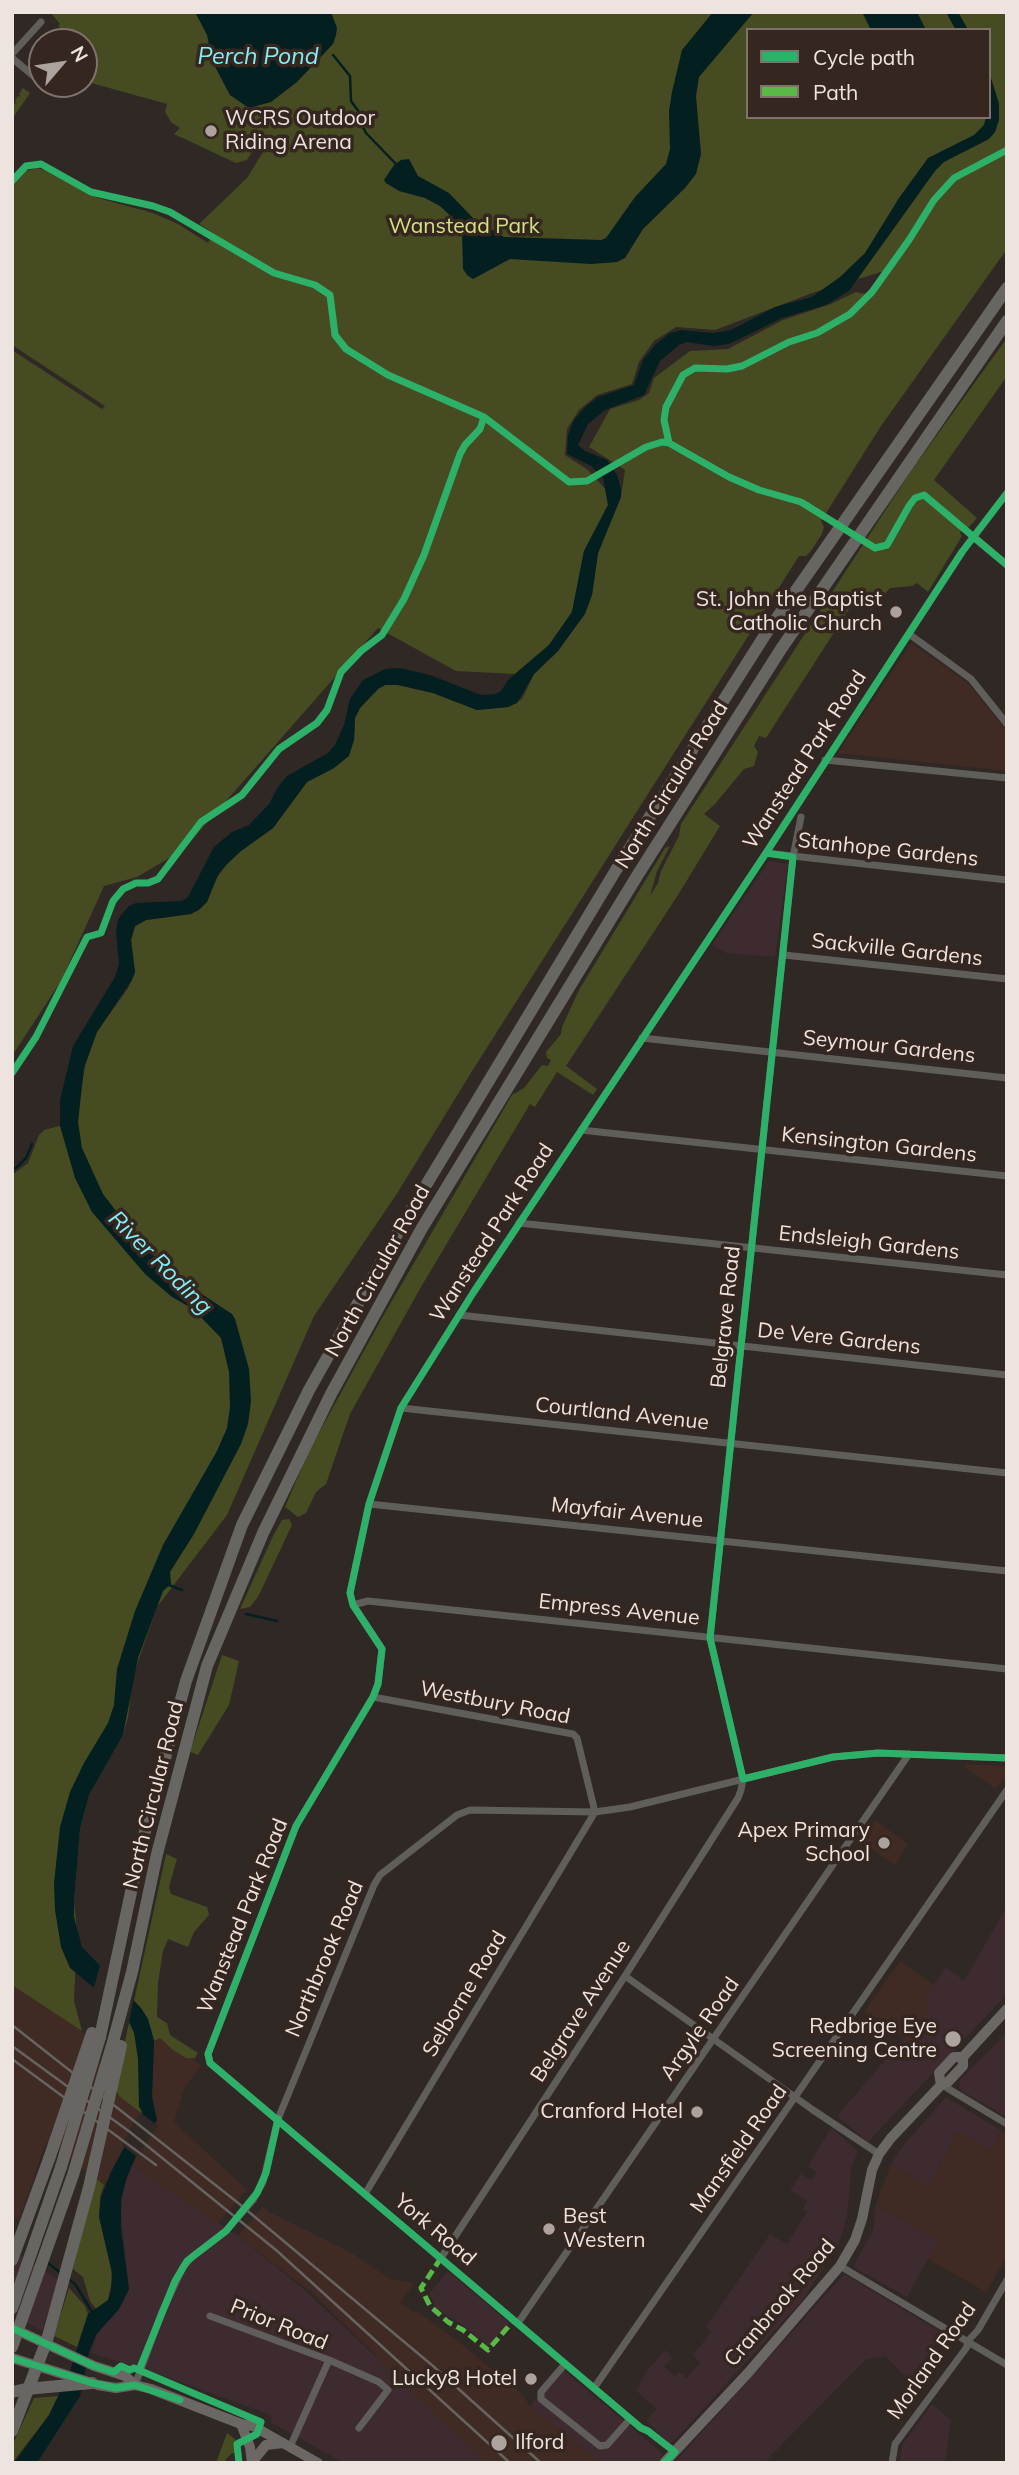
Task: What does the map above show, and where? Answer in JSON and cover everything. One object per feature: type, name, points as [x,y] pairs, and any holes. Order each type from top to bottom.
[{"type":"highway","name":"North Circular Road","points":[[12,2308],[37,2241],[100,2037],[140,1850],[186,1681],[242,1525],[309,1390],[405,1220],[616,870],[765,635],[1007,288]]},
{"type":"highway","name":"North Circular Road","points":[[12,2347],[73,2175],[132,1972],[157,1854],[201,1686],[263,1534],[331,1394],[422,1228],[630,888],[781,649],[1007,321]]},
{"type":"highway","points":[[12,2260],[75,2087],[100,2003],[114,1968]]},
{"type":"highway","points":[[12,2431],[47,2340],[78,2227],[116,2072],[132,1972]]},
{"type":"highway","points":[[12,2339],[16,2345],[12,2358]]},
{"type":"highway","points":[[12,2392],[92,2384]]},
{"type":"main road","name":"Cranbrook Road","points":[[664,2463],[808,2305],[840,2266],[855,2240],[872,2170],[879,2154],[941,2085],[963,2066],[963,2057],[1007,2008]]},
{"type":"main road","points":[[12,2328],[53,2349],[125,2375],[135,2385],[253,2426],[318,2463]]},
{"type":"main road","points":[[12,2358],[92,2384],[116,2388],[135,2385]]},
{"type":"main road","points":[[241,2424],[250,2447],[252,2462]]},
{"type":"main road","points":[[252,2462],[266,2445],[287,2445]]},
{"type":"street","points":[[28,71],[12,56],[41,22]]},
{"type":"street","name":"Wanstead Park Road","points":[[208,2058],[296,1826],[373,1697],[378,1684],[382,1649],[353,1605],[351,1593],[369,1504],[401,1408],[458,1315],[825,760],[973,537],[1007,493]]},
{"type":"street","points":[[973,537],[1007,565]]},
{"type":"street","points":[[909,634],[971,679],[1007,724]]},
{"type":"street","points":[[825,760],[1007,778]]},
{"type":"street","name":"Belgrave Road","points":[[743,1779],[710,1638],[793,857],[801,817]]},
{"type":"street","name":"Stanhope Gardens","points":[[766,853],[1007,880]]},
{"type":"street","name":"Sackville Gardens","points":[[784,955],[1007,979]]},
{"type":"street","name":"Seymour Gardens","points":[[642,1038],[1007,1078]]},
{"type":"street","name":"Kensington Gardens","points":[[581,1130],[1007,1176]]},
{"type":"street","name":"Endsleigh Gardens","points":[[519,1223],[1007,1275]]},
{"type":"street","name":"De Vere Gardens","points":[[458,1315],[1007,1375]]},
{"type":"street","name":"Courtland Avenue","points":[[401,1408],[1007,1473]]},
{"type":"street","name":"Mayfair Avenue","points":[[369,1504],[1007,1571]]},
{"type":"street","name":"Empress Avenue","points":[[353,1605],[368,1601],[1007,1669]]},
{"type":"street","name":"Westbury Road","points":[[373,1697],[573,1734],[577,1738],[595,1812]]},
{"type":"street","name":"Northbrook Road","points":[[135,2385],[175,2281],[187,2261],[226,2231],[253,2200],[263,2182],[278,2119],[374,1885],[380,1875],[464,1811],[595,1812],[630,1807],[832,1757],[878,1753],[1007,1758]]},
{"type":"street","name":"Argyle Road","points":[[518,2323],[909,1754]]},
{"type":"street","name":"Belgrave Avenue","points":[[441,2258],[738,1798],[743,1779]]},
{"type":"street","name":"Mansfield Road","points":[[594,2388],[1007,1790]]},
{"type":"street","name":"Selborne Road","points":[[365,2194],[595,1812]]},
{"type":"street","points":[[625,1976],[879,2154]]},
{"type":"street","name":"York Road","points":[[208,2058],[210,2063],[565,2364],[641,2428],[675,2452]]},
{"type":"street","points":[[941,2085],[1007,2124]]},
{"type":"street","points":[[840,2266],[1007,2365]]},
{"type":"street","name":"Morland Road","points":[[892,2463],[895,2444],[966,2349],[967,2342],[978,2330],[1007,2280]]},
{"type":"street","name":"Prior Road","points":[[211,2316],[329,2360],[287,2445]]},
{"type":"street","points":[[329,2360],[379,2382],[388,2390],[359,2428]]},
{"type":"street","points":[[565,2364],[541,2392],[541,2399],[600,2446],[607,2445],[631,2419]]},
{"type":"shaded area","points":[[911,643],[967,682],[1007,731],[1007,771],[838,753]]},
{"type":"shaded area","points":[[769,861],[788,864],[775,957],[726,953],[712,945]]},
{"type":"shaded area","points":[[966,1764],[1007,1766],[1007,1775],[996,1789],[964,1767]]},
{"type":"shaded area","name":"Apex Primary School","points":[[875,1820],[908,1844],[895,1865],[860,1841]]},
{"type":"shaded area","points":[[1007,1906],[1007,1994],[868,2142],[837,2116],[905,2037],[916,2046],[927,2031],[920,2025],[930,2006],[923,2000],[946,1967],[964,1981]]},
{"type":"shaded area","points":[[900,1961],[934,1985],[923,2000],[930,2006],[921,2025],[928,2031],[915,2046],[864,2012]]},
{"type":"shaded area","points":[[12,1985],[82,2031],[119,2096],[155,2124],[157,2120],[152,2097],[154,2041],[160,2038],[173,2050],[186,2058],[192,2058],[201,2066],[185,2087],[174,2122],[247,2190],[217,2224],[132,2165],[136,2156],[112,2170],[104,2185],[46,2142],[19,2220],[12,2216]]},
{"type":"shaded area","points":[[1007,2033],[1007,2117],[962,2091],[959,2086],[960,2080]]},
{"type":"shaded area","points":[[946,2097],[1002,2131],[990,2151],[957,2132],[928,2187],[891,2164],[903,2146]]},
{"type":"shaded area","points":[[831,2128],[858,2151],[851,2169],[847,2217],[839,2244],[801,2302],[673,2442],[669,2443],[646,2420],[657,2409],[636,2391],[646,2372],[665,2350],[672,2358],[664,2366],[675,2376],[679,2372],[687,2378],[700,2363],[693,2355],[711,2332],[706,2327],[770,2234],[787,2244],[807,2212],[803,2209],[807,2201],[790,2190],[801,2174],[811,2180],[816,2172],[808,2166]]},
{"type":"shaded area","points":[[958,2131],[990,2150],[1002,2131],[1007,2134],[1007,2256],[986,2292],[928,2259],[938,2241],[876,2204],[891,2164],[928,2187]]},
{"type":"shaded area","points":[[132,2165],[238,2236],[300,2286],[491,2463],[344,2463],[272,2423],[271,2415],[145,2369],[91,2353],[98,2330],[122,2304],[129,2289],[121,2216],[123,2187]]},
{"type":"shaded area","points":[[876,2204],[938,2241],[907,2297],[853,2267],[873,2230]]},
{"type":"shaded area","points":[[263,2206],[269,2212],[352,2253],[390,2279],[414,2283],[400,2303],[454,2338],[522,2394],[530,2406],[601,2463],[487,2463],[380,2363],[377,2356],[311,2292],[238,2236]]},
{"type":"shaded area","points":[[12,2250],[59,2280],[42,2331],[12,2314]]},
{"type":"shaded area","points":[[448,2271],[509,2323],[488,2346],[463,2325],[437,2309],[429,2294]]},
{"type":"shaded area","points":[[844,2274],[942,2333],[911,2383],[885,2356],[865,2360],[764,2463],[674,2463]]},
{"type":"shaded area","points":[[562,2369],[662,2453],[661,2457],[655,2463],[601,2463],[530,2406]]},
{"type":"shaded area","points":[[932,2404],[951,2420],[945,2463],[900,2463],[902,2445]]},
{"type":"green space","name":"Wanstead Park","points":[[50,12],[946,12],[955,28],[746,28],[746,119],[991,119],[991,114],[999,104],[991,78],[991,28],[967,28],[958,12],[1007,12],[1007,249],[881,426],[821,521],[824,527],[822,534],[806,556],[799,556],[398,1192],[314,1316],[227,1515],[157,1607],[133,1676],[123,1735],[89,1795],[80,1829],[74,1902],[77,1930],[74,2001],[82,2031],[12,1985],[12,1175],[28,1163],[39,1135],[44,1130],[78,1121],[87,1055],[97,1032],[128,988],[135,972],[131,940],[135,926],[146,920],[191,914],[226,865],[273,828],[307,782],[334,768],[354,741],[355,718],[360,708],[378,689],[385,685],[398,685],[433,693],[477,710],[508,707],[522,699],[534,674],[558,651],[592,595],[598,553],[621,497],[625,470],[589,447],[610,409],[639,400],[649,393],[654,378],[690,351],[728,349],[783,320],[831,304],[856,292],[871,295],[888,274],[881,272],[815,292],[715,330],[676,327],[654,341],[639,362],[632,384],[597,395],[579,410],[567,429],[565,455],[588,470],[607,491],[608,505],[584,551],[572,612],[549,645],[515,674],[456,671],[378,628],[183,850],[137,877],[104,886],[61,981],[12,1056],[12,350],[102,409],[105,406],[12,345],[12,186],[26,171],[37,168],[98,198],[153,213],[178,224],[208,243],[213,233],[199,224],[247,178],[266,147],[260,139],[247,160],[236,163],[174,134],[180,128],[171,122],[165,112],[167,104],[98,85],[98,28],[58,26],[60,24]]},
{"type":"green space","points":[[23,88],[28,92],[28,96],[12,119],[12,104],[17,103],[15,101],[18,96],[21,97],[19,94]]},
{"type":"green space","points":[[1007,338],[1007,376],[934,480],[977,518],[968,528],[963,527],[960,533],[962,536],[928,592],[917,583],[890,588],[871,610],[855,600],[766,738],[759,736],[754,746],[758,752],[754,766],[744,769],[704,814],[720,826],[566,1066],[597,1089],[593,1095],[557,1072],[535,1107],[530,1104],[421,1287],[350,1414],[326,1484],[316,1492],[306,1513],[298,1517],[285,1507],[309,1451],[382,1318],[512,1095],[524,1088],[542,1065],[548,1066],[551,1060],[547,1058],[546,1052],[561,1034],[579,990],[665,848],[670,846],[657,871],[650,896],[679,836],[681,824],[911,471]]},
{"type":"green space","points":[[289,1519],[292,1525],[258,1597],[250,1607],[240,1609],[273,1536],[282,1520]]},
{"type":"green space","points":[[222,1655],[239,1661],[229,1705],[198,1755],[190,1752]]},
{"type":"green space","points":[[166,1854],[177,1859],[169,1887],[171,1894],[207,1907],[209,1915],[194,1932],[188,1947],[168,1939],[163,1951],[158,1983],[157,2017],[167,2023],[170,2035],[198,2053],[195,2058],[186,2058],[160,2038],[154,2041],[151,2029],[134,2001]]},
{"type":"green space","points":[[129,2022],[137,2040],[141,2113],[119,2096],[115,2088]]},
{"type":"green space","points":[[95,2178],[104,2185],[99,2216],[111,2263],[112,2281],[108,2300],[97,2310],[90,2301],[83,2277],[73,2269]]},
{"type":"green space","points":[[69,2288],[85,2306],[88,2314],[77,2347],[54,2336]]},
{"type":"green space","points":[[59,2396],[49,2415],[12,2463],[12,2446],[34,2398]]},
{"type":"green space","points":[[227,2433],[236,2440],[234,2443],[237,2454],[232,2453],[225,2460],[227,2463],[216,2463]]},
{"type":"water","name":"Perch Pond","points":[[195,12],[331,12],[337,28],[333,44],[297,82],[271,102],[249,108],[230,95],[213,63],[207,35]]},
{"type":"water","points":[[713,12],[754,12],[699,77],[696,96],[701,154],[696,174],[643,229],[625,258],[617,262],[591,264],[510,259],[473,279],[463,269],[462,233],[458,223],[440,206],[425,198],[399,191],[384,180],[394,165],[409,159],[418,176],[449,193],[473,218],[504,237],[606,238],[635,197],[666,164],[670,149],[669,111],[682,50]]},
{"type":"water","points":[[862,12],[917,12],[925,28],[870,28]]},
{"type":"water","points":[[946,12],[958,12],[967,28],[955,28]]},
{"type":"water","name":"River Roding","points":[[991,78],[999,104],[999,120],[995,132],[989,139],[944,162],[935,171],[849,291],[826,305],[782,318],[729,344],[713,346],[687,342],[679,345],[660,361],[644,395],[605,410],[588,424],[578,445],[585,451],[607,460],[617,475],[621,497],[598,553],[592,595],[585,614],[558,651],[534,674],[517,703],[508,707],[477,710],[433,693],[398,685],[385,685],[378,689],[360,708],[355,718],[354,740],[349,756],[334,768],[307,782],[273,828],[226,865],[218,875],[207,902],[199,910],[191,914],[146,920],[135,926],[131,940],[135,972],[97,1032],[84,1068],[78,1122],[82,1148],[103,1194],[139,1241],[176,1277],[232,1314],[249,1369],[251,1401],[248,1424],[241,1444],[194,1534],[170,1572],[171,1584],[163,1591],[138,1658],[123,1735],[89,1795],[80,1829],[74,1917],[82,1947],[141,2008],[148,2019],[154,2041],[152,2097],[157,2120],[139,2149],[121,2200],[121,2229],[129,2289],[119,2309],[96,2335],[89,2352],[80,2396],[37,2463],[14,2463],[49,2415],[70,2371],[88,2314],[108,2300],[112,2273],[99,2217],[101,2197],[143,2112],[139,2107],[138,2059],[134,2032],[129,2022],[103,1995],[70,1968],[61,1947],[54,1883],[60,1827],[70,1792],[108,1723],[114,1705],[117,1669],[135,1611],[163,1545],[217,1451],[227,1428],[230,1407],[229,1372],[221,1338],[193,1309],[172,1297],[145,1274],[92,1212],[75,1178],[60,1126],[60,1100],[73,1046],[115,977],[119,964],[116,933],[118,919],[129,906],[136,903],[182,901],[188,897],[214,847],[232,832],[249,825],[269,804],[287,776],[328,753],[335,745],[344,725],[350,699],[363,680],[385,669],[400,668],[430,675],[481,695],[501,691],[508,680],[549,645],[572,612],[584,551],[608,505],[603,478],[591,466],[567,454],[568,435],[574,420],[585,407],[598,397],[634,385],[643,360],[656,344],[670,333],[681,330],[712,333],[731,330],[775,307],[812,297],[840,277],[865,253],[928,158],[974,135],[984,125],[986,119],[991,119]]},
{"type":"pier","points":[[101,1962],[134,1997],[128,2027],[93,1991]]},
{"type":"pier","points":[[141,2113],[158,2126],[137,2157],[122,2145]]},
{"type":"waterway","points":[[333,55],[350,76],[351,101],[362,116],[366,133],[396,164]]},
{"type":"waterway","points":[[12,1169],[26,1158],[32,1144]]},
{"type":"waterway","points":[[169,1585],[182,1590]]},
{"type":"waterway","points":[[246,1614],[277,1621]]},
{"type":"waterway","points":[[48,2263],[62,2274]]},
{"type":"waterway","points":[[67,2278],[75,2284],[94,2315]]},
{"type":"railway","points":[[12,2025],[237,2202],[433,2366],[541,2463]]},
{"type":"railway","points":[[12,2046],[130,2132],[276,2250],[510,2463]]},
{"type":"railway","points":[[12,2059],[156,2165]]},
{"type":"marked path","points":[[441,2258],[421,2288],[430,2306],[448,2322],[488,2350],[514,2320]]},
{"type":"cycle path","points":[[669,443],[664,420],[666,407],[683,375],[695,368],[727,369],[742,366],[789,342],[817,333],[850,314],[872,292],[934,200],[954,178],[1007,150]]},
{"type":"cycle path","points":[[12,181],[26,166],[41,164],[91,192],[170,212],[274,273],[315,285],[330,295],[335,335],[346,349],[388,375],[484,417],[569,482],[587,481],[646,447],[662,442],[669,443],[729,477],[759,490],[801,502],[875,548],[887,545],[909,506],[915,498],[924,495],[1007,565]]},
{"type":"cycle path","points":[[12,1073],[36,1037],[87,937],[101,933],[113,901],[123,889],[136,883],[148,883],[158,879],[201,822],[242,795],[279,749],[317,723],[327,710],[341,672],[361,651],[382,635],[404,599],[424,555],[460,454],[480,429],[484,417]]},
{"type":"cycle path","points":[[664,2463],[675,2452],[641,2428],[210,2063],[208,2054],[296,1826],[373,1697],[378,1684],[382,1649],[353,1605],[350,1593],[369,1504],[401,1408],[473,1293],[766,853],[962,552],[1007,493]]},
{"type":"cycle path","points":[[766,853],[793,857],[710,1638],[743,1779],[833,1757],[878,1753],[1007,1758]]},
{"type":"cycle path","points":[[139,2370],[175,2281],[187,2261],[226,2231],[257,2193],[266,2173],[278,2119]]},
{"type":"cycle path","points":[[12,2328],[94,2366],[114,2372],[121,2366],[130,2370],[134,2368],[261,2422],[257,2434],[237,2444],[239,2463]]},
{"type":"cycle path","points":[[12,2358],[92,2383],[116,2388],[135,2385],[180,2400]]},
{"type":"place","name":"WCRS Outdoor Riding Arena","points":[[211,131]]},
{"type":"place","name":"St. John the Baptist Catholic Church","points":[[896,612]]},
{"type":"place","name":"Apex Primary School","points":[[884,1843]]},
{"type":"place","name":"Redbrige Eye Screening Centre","points":[[953,2039]]},
{"type":"place","name":"Cranford Hotel","points":[[697,2112]]},
{"type":"place","name":"Best Western","points":[[549,2229]]},
{"type":"place","name":"Lucky8 Hotel","points":[[531,2379]]},
{"type":"place","name":"Ilford","points":[[499,2443]]}]
